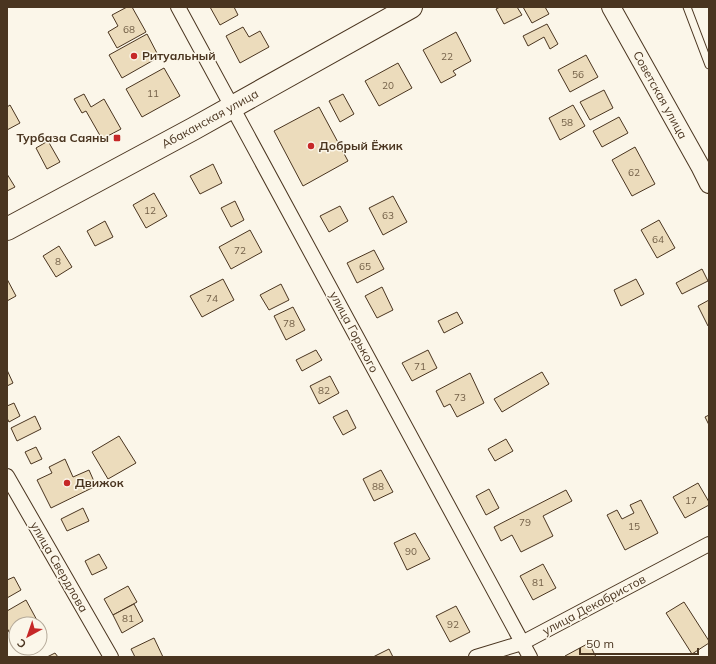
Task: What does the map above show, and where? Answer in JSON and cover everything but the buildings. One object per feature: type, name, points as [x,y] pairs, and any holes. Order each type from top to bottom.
[{"type":"main road","name":"Абаканская улица","points":[[7,229],[411,7]]},
{"type":"street","name":"улица Горького","points":[[178,7],[530,657]]},
{"type":"street","name":"Советская улица","points":[[611,7],[702,164],[709,184]]},
{"type":"street","name":"улица Свердлова","points":[[7,476],[111,657]]},
{"type":"street","name":"улица Декабристов","points":[[476,657],[522,643],[709,544]]},
{"type":"lane","points":[[687,7],[709,65]]},
{"type":"place","name":"Ритуальный","points":[[134,56]]},
{"type":"place","name":"Турбаза Саяны","points":[[117,138]]},
{"type":"place","name":"Добрый Ёжик","points":[[311,146]]},
{"type":"place","name":"Движок","points":[[67,483]]}]
